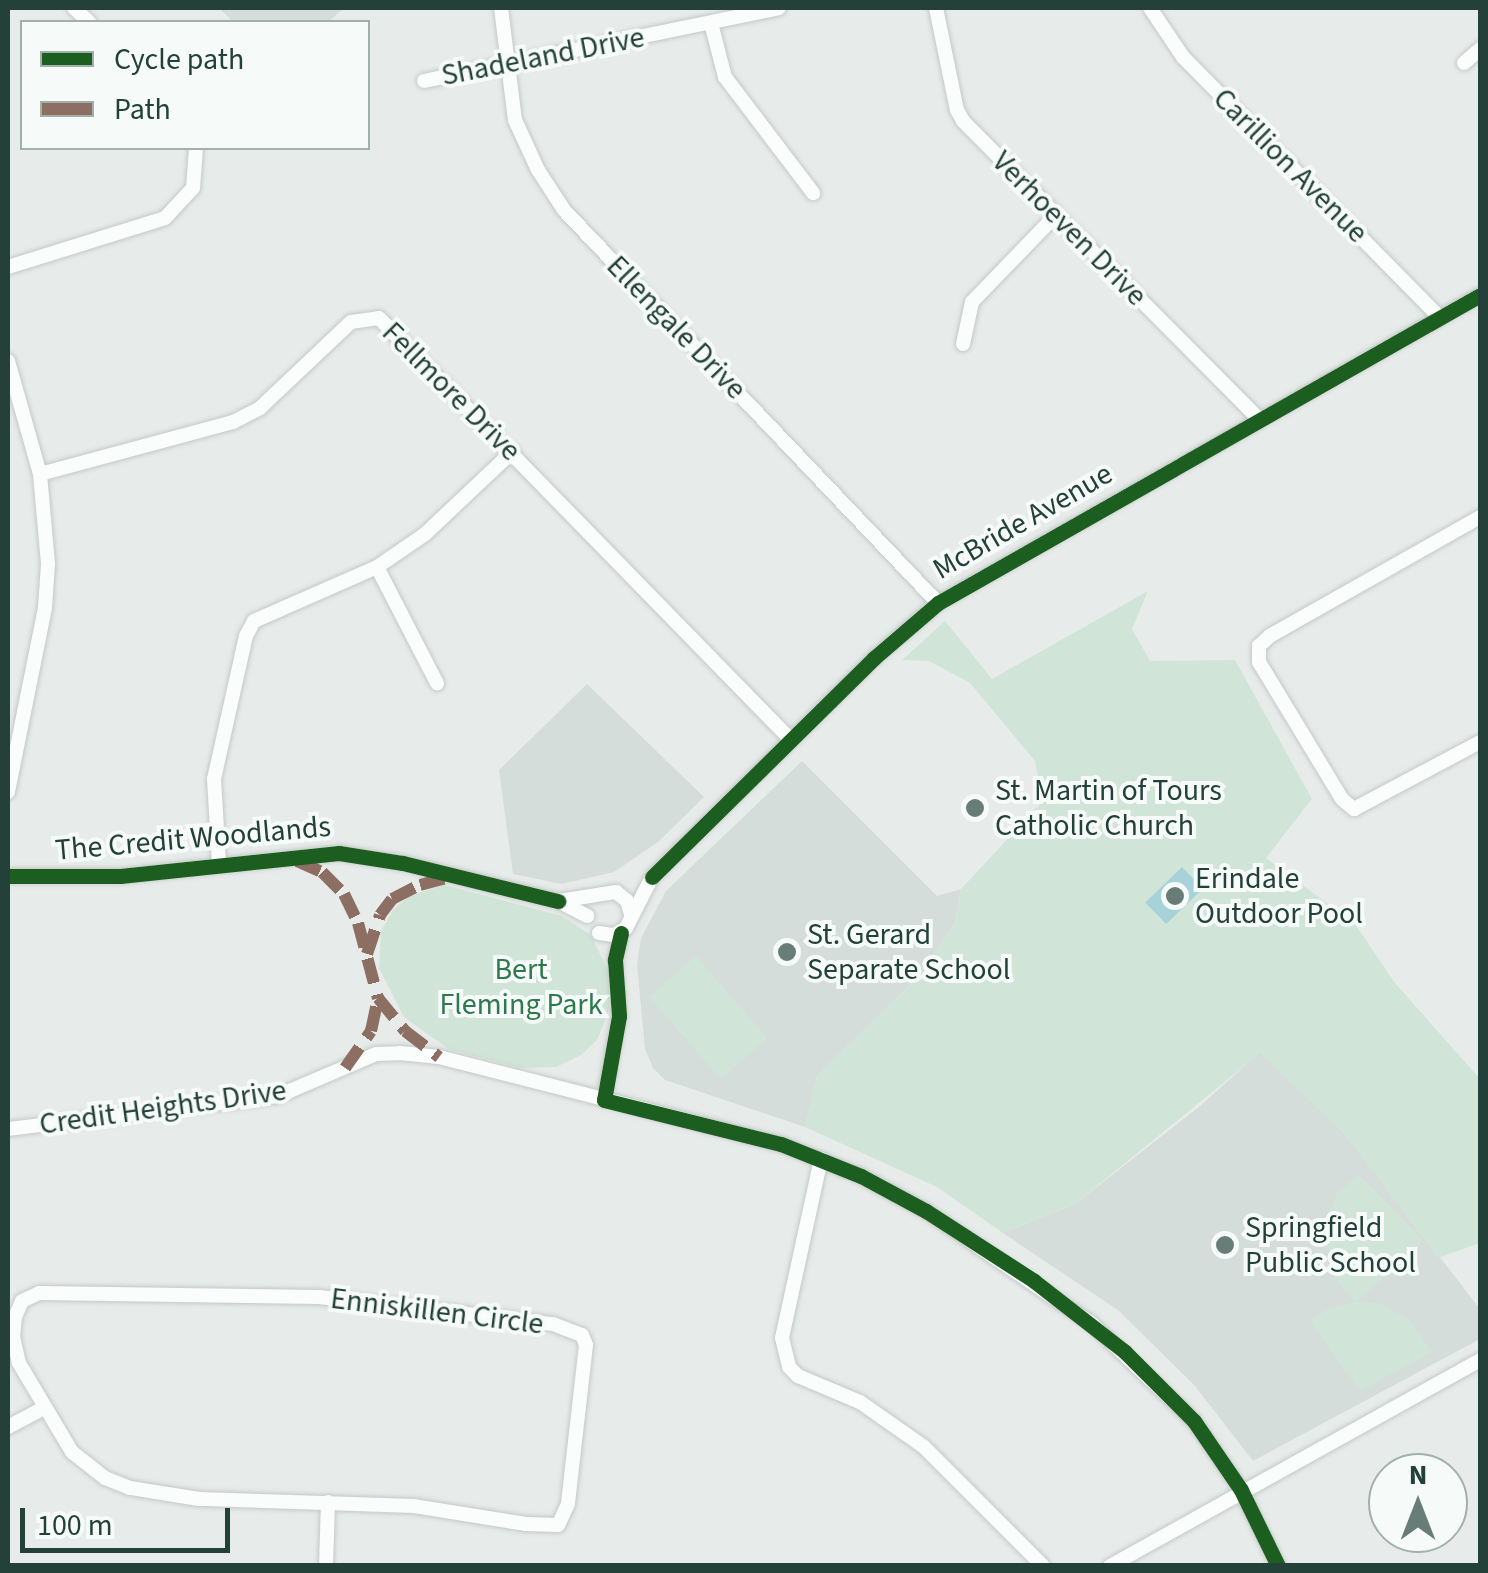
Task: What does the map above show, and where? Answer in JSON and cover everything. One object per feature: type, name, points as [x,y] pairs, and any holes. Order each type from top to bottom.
[{"type":"street","name":"Ellengale Drive","points":[[500,8],[516,120],[538,170],[564,210],[938,603]]},
{"type":"street","name":"Shadeland Drive","points":[[424,81],[779,8]]},
{"type":"street","name":"Verhoeven Drive","points":[[936,8],[956,110],[1055,216],[1259,419]]},
{"type":"street","name":"Carillion Avenue","points":[[1150,8],[1183,57],[1440,318]]},
{"type":"street","points":[[711,22],[725,77],[813,194]]},
{"type":"street","points":[[1464,62],[1480,49]]},
{"type":"street","points":[[8,267],[165,218],[192,188],[196,150]]},
{"type":"street","points":[[963,344],[972,302],[1055,216]]},
{"type":"street","name":"McBride Avenue","points":[[631,914],[652,877],[938,603],[1480,296]]},
{"type":"street","name":"Fellmore Drive","points":[[40,474],[233,422],[260,408],[351,322],[378,318],[397,333],[791,740]]},
{"type":"street","points":[[8,360],[40,474],[47,533],[45,608],[8,792]]},
{"type":"street","points":[[218,863],[214,779],[246,636],[254,621],[377,566],[425,534],[512,452]]},
{"type":"street","points":[[1480,517],[1270,636],[1259,646],[1259,662],[1342,799],[1354,809],[1480,742]]},
{"type":"street","points":[[377,566],[438,683]]},
{"type":"street","name":"The Credit Woodlands","points":[[8,876],[75,880],[319,852],[360,854],[558,901],[587,916]]},
{"type":"street","name":"McBride Avenue","points":[[616,892],[652,877]]},
{"type":"street","points":[[615,960],[587,916],[595,896],[616,892],[627,901],[631,914],[620,932],[615,960],[619,1016],[604,1100],[712,1125],[821,1159],[926,1211],[1091,1323],[1194,1421],[1241,1490],[1278,1566]]},
{"type":"street","name":"The Credit Woodlands","points":[[558,901],[595,896]]},
{"type":"street","points":[[599,933],[620,932]]},
{"type":"street","name":"Credit Heights Drive","points":[[8,1130],[278,1096],[383,1053],[439,1057],[604,1100]]},
{"type":"street","points":[[821,1159],[782,1338],[789,1366],[798,1376],[860,1402],[924,1447],[1043,1566]]},
{"type":"street","name":"Enniskillen Circle","points":[[39,1292],[319,1297],[552,1324],[582,1335],[586,1345],[568,1504],[558,1524],[526,1524],[414,1506],[199,1499],[130,1488],[83,1464],[43,1408],[19,1363],[13,1338],[22,1301],[39,1292]]},
{"type":"street","points":[[1110,1566],[1480,1360]]},
{"type":"street","points":[[8,1426],[43,1408]]},
{"type":"street","points":[[326,1566],[328,1502]]},
{"type":"shaded area","points":[[219,8],[344,8],[330,20],[231,20]]},
{"type":"shaded area","points":[[587,684],[704,797],[658,842],[614,872],[562,884],[513,874],[499,770]]},
{"type":"shaded area","name":"St. Gerard Separate School","points":[[802,761],[937,896],[961,889],[955,923],[917,978],[817,1076],[805,1127],[665,1080],[653,1068],[645,1049],[637,965],[641,938],[666,891]]},
{"type":"shaded area","name":"Springfield Public School","points":[[1260,1052],[1345,1134],[1480,1309],[1480,1339],[1253,1461],[1195,1386],[1118,1310],[1003,1233],[1075,1204],[1200,1106]]},
{"type":"green space","points":[[1148,591],[1132,629],[1150,661],[1235,660],[1312,799],[1266,858],[1355,924],[1395,983],[1480,1079],[1480,1243],[1438,1258],[1345,1134],[1260,1053],[1075,1204],[1003,1233],[937,1187],[805,1127],[817,1076],[917,978],[955,923],[961,889],[1043,801],[1035,761],[970,683],[929,661],[902,660],[945,621],[992,679]]},
{"type":"green space","name":"Bert Fleming Park","points":[[444,885],[562,916],[591,935],[609,973],[609,1011],[597,1040],[581,1055],[556,1067],[521,1068],[450,1050],[404,1017],[379,968],[381,931],[393,910],[409,896]]},
{"type":"green space","points":[[696,956],[768,1038],[721,1079],[649,997]]},
{"type":"green space","points":[[1359,1175],[1421,1238],[1420,1246],[1356,1302],[1378,1303],[1409,1319],[1432,1352],[1360,1391],[1310,1321],[1330,1308],[1355,1302],[1335,1278],[1324,1226],[1337,1193]]},
{"type":"water","name":"Erindale Outdoor Pool","points":[[1182,867],[1203,889],[1166,924],[1145,902]]},
{"type":"marked path","points":[[297,861],[322,872],[344,894],[358,923],[378,998],[405,1031],[439,1057]]},
{"type":"marked path","points":[[367,954],[380,915],[392,899],[420,885],[447,878]]},
{"type":"marked path","points":[[345,1068],[371,1031],[378,998]]},
{"type":"cycle path","points":[[652,877],[874,658],[938,603],[1480,295]]},
{"type":"cycle path","points":[[8,876],[120,876],[339,853],[403,863],[558,901]]},
{"type":"cycle path","points":[[621,933],[615,960],[619,1016],[604,1100],[781,1144],[861,1176],[926,1211],[1034,1281],[1124,1351],[1194,1421],[1241,1490],[1278,1566]]},
{"type":"place","name":"St. Martin of Tours Catholic Church","points":[[975,808]]},
{"type":"place","name":"Erindale Outdoor Pool","points":[[1175,896]]},
{"type":"place","name":"St. Gerard Separate School","points":[[787,952]]},
{"type":"place","name":"Springfield Public School","points":[[1225,1245]]}]
